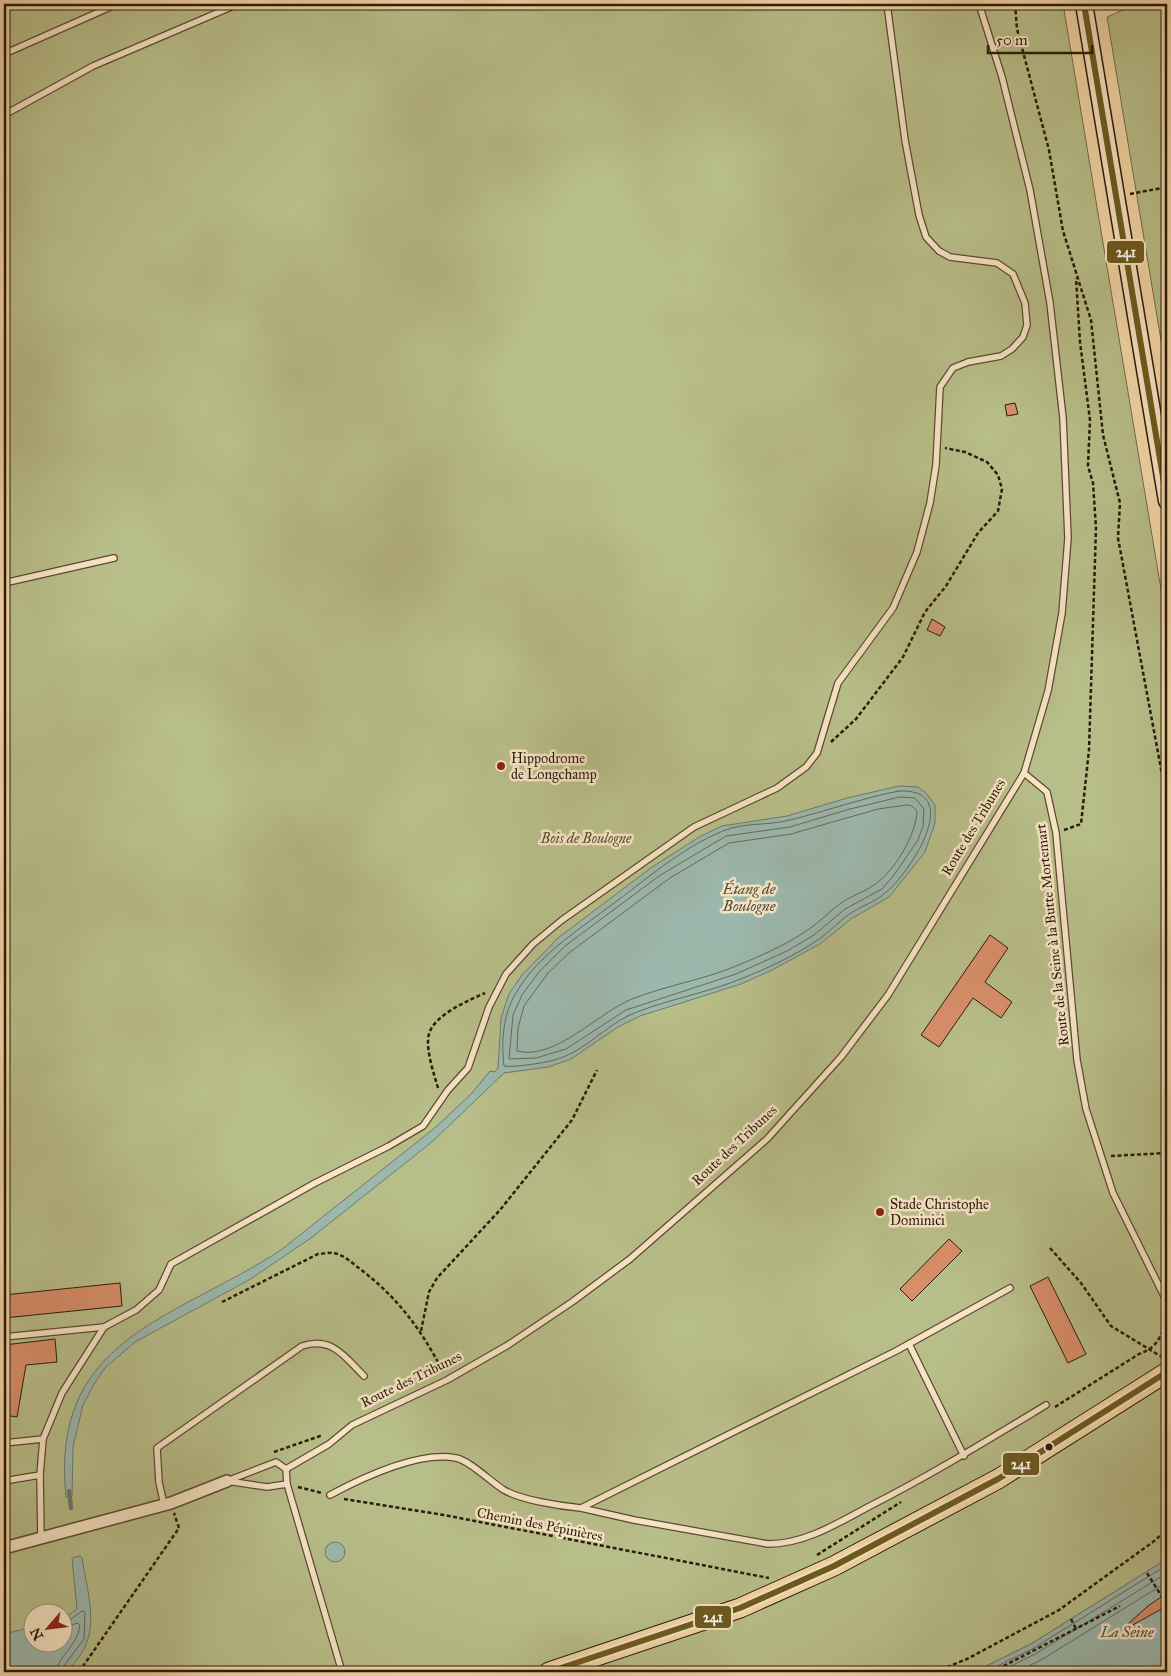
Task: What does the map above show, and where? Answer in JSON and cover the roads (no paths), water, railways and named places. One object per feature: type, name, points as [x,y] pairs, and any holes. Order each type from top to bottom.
[{"type":"main road","points":[[1084,4],[1167,501]]},
{"type":"main road","points":[[549,1672],[731,1612],[842,1561],[998,1479],[1167,1372]]},
{"type":"street","points":[[4,1548],[168,1504],[225,1477]]},
{"type":"lane","points":[[4,54],[117,4]]},
{"type":"lane","points":[[4,115],[93,66],[238,4]]},
{"type":"lane","points":[[4,1337],[104,1327],[136,1310],[159,1290],[172,1264],[299,1191],[423,1126],[441,1100],[468,1068],[489,1007],[498,988],[506,974],[533,944],[562,920],[694,827],[777,788],[806,767],[817,753],[838,683],[893,608],[912,566],[930,503],[937,446],[938,394],[946,377],[953,368],[968,362],[1001,356],[1012,349],[1023,337],[1027,325],[1026,310],[1019,285],[1013,274],[997,263],[950,257],[939,251],[926,237],[919,216],[905,140],[887,4]]},
{"type":"lane","points":[[978,4],[1002,77],[1030,190],[1050,303],[1063,418],[1068,538],[1062,612],[1048,691],[1024,773]]},
{"type":"lane","points":[[4,583],[114,558]]},
{"type":"lane","name":"Route de la Seine à la Butte Mortemart","points":[[1024,773],[1047,792],[1056,833],[1077,1060],[1086,1109],[1113,1193],[1167,1302]]},
{"type":"lane","name":"Route des Tribunes","points":[[286,1470],[290,1465],[328,1444],[352,1425],[447,1380],[508,1345],[580,1296],[630,1258],[767,1139],[841,1057],[888,995],[1024,773]]},
{"type":"lane","points":[[581,1508],[909,1344],[1010,1288]]},
{"type":"lane","points":[[41,1539],[40,1475],[43,1439],[62,1393],[104,1327]]},
{"type":"lane","points":[[168,1504],[159,1482],[157,1448],[302,1346],[312,1343],[330,1345],[364,1376]]},
{"type":"lane","points":[[909,1344],[964,1456]]},
{"type":"lane","points":[[330,1495],[391,1466],[442,1457],[458,1458],[506,1491],[554,1505],[581,1508],[634,1520],[768,1544],[785,1544],[800,1540],[845,1519],[964,1456],[1046,1405]]},
{"type":"lane","points":[[4,1443],[43,1439]]},
{"type":"lane","points":[[225,1477],[276,1462],[286,1470],[287,1484],[342,1672]]},
{"type":"lane","points":[[4,1481],[40,1475]]},
{"type":"lane","points":[[225,1477],[267,1487],[287,1484]]},
{"type":"water","name":"Étang de Boulogne","points":[[899,786],[918,787],[926,793],[935,805],[935,823],[925,852],[889,897],[851,919],[820,944],[772,970],[741,984],[640,1016],[618,1027],[571,1059],[548,1067],[504,1073],[433,1141],[311,1238],[249,1280],[135,1342],[105,1368],[83,1405],[73,1447],[72,1496],[66,1497],[66,1444],[77,1401],[98,1367],[127,1340],[161,1317],[281,1250],[436,1127],[472,1093],[490,1071],[495,1072],[498,1068],[501,1018],[509,994],[522,975],[558,938],[652,867],[701,836],[722,826],[787,816],[847,798]]},
{"type":"water","points":[[335,1542],[342,1545],[345,1552],[342,1559],[335,1562],[328,1559],[325,1552],[328,1545]]},
{"type":"water","points":[[80,1556],[82,1558],[88,1590],[91,1619],[85,1646],[77,1659],[65,1672],[4,1672],[4,1634],[22,1630],[22,1654],[72,1654],[72,1613],[77,1609],[72,1558]]},
{"type":"water","name":"La Seine","points":[[1167,1559],[1167,1672],[974,1672],[1031,1644]]},
{"type":"waterway","points":[[69,1491],[71,1508]]},
{"type":"place","name":"Hippodrome de Longchamp","points":[[501,766]]},
{"type":"place","name":"Stade Christophe Dominici","points":[[880,1212]]},
{"type":"park label","name":"Bois de Boulogne","points":[[586,838]]}]
